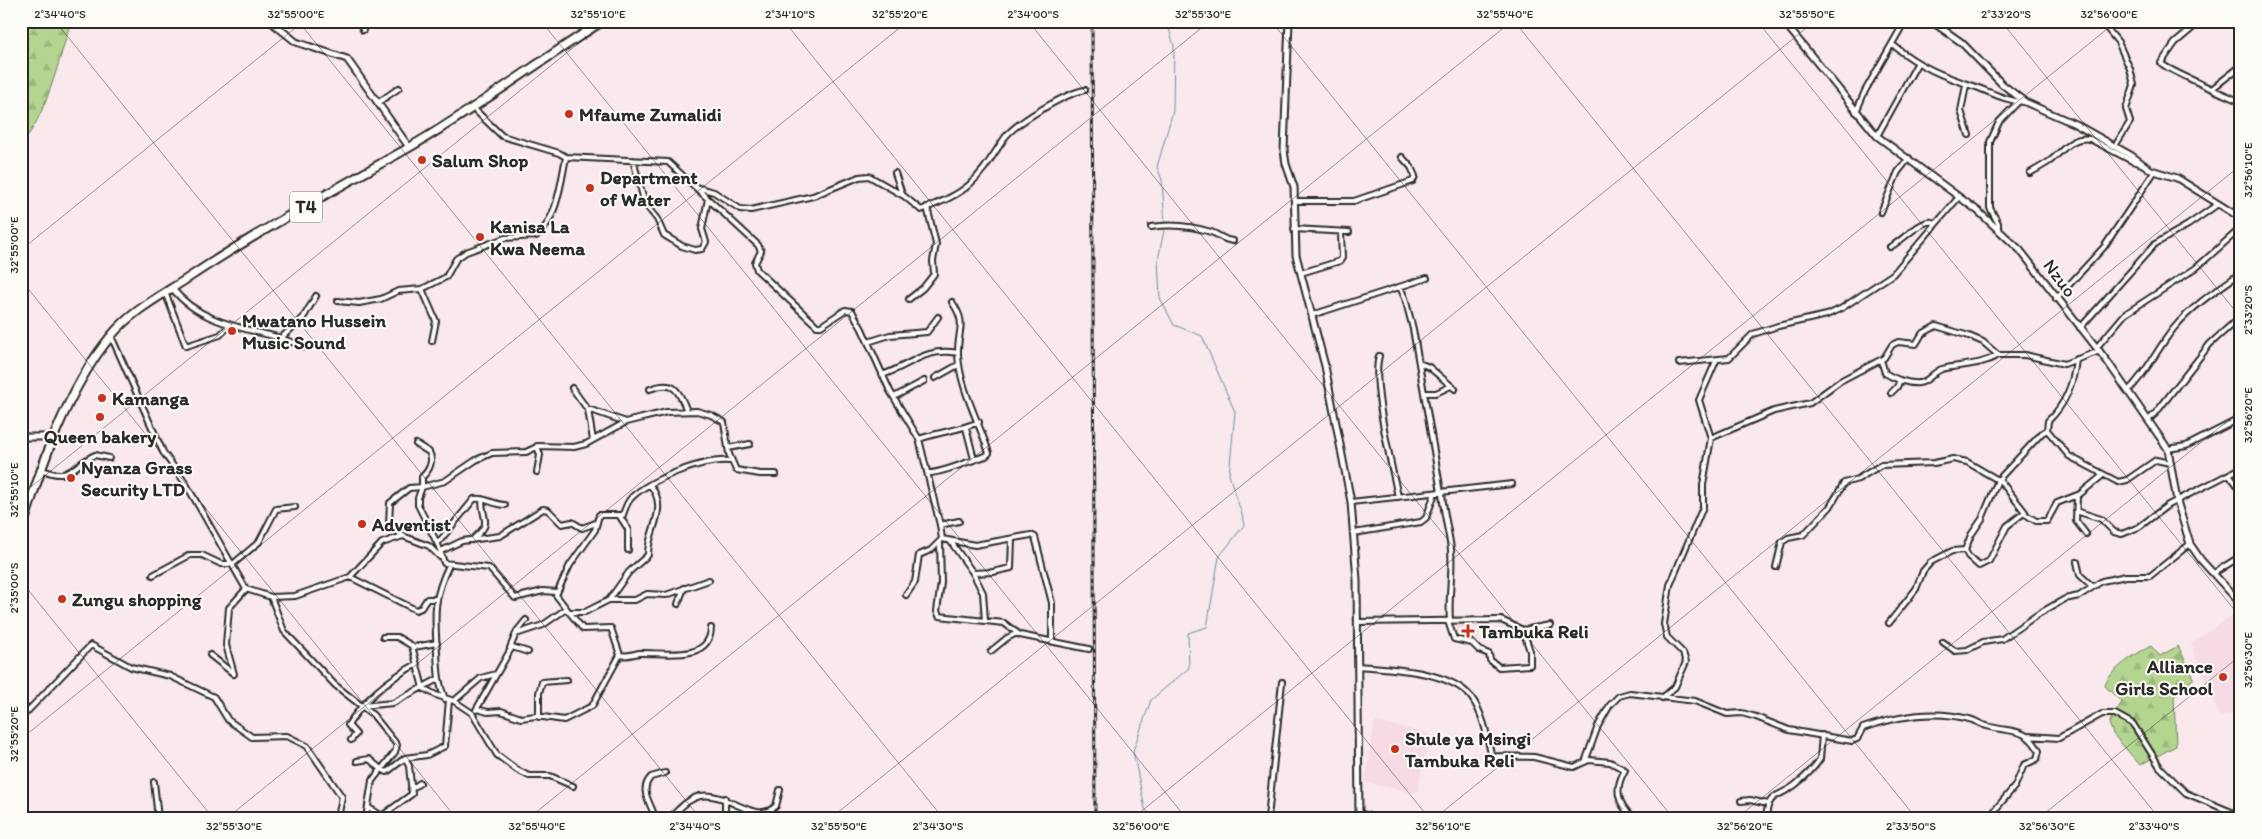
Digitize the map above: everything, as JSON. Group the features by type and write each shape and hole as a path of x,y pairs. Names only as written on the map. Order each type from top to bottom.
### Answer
{"highway":[{"name":"T4","path":"21,533 55,437 74,392 111,336 150,301 209,263 473,108 552,53 603,21"}],"street":[{"path":"270,21 296,42 347,59 409,147"},
{"path":"359,21 363,30"},
{"path":"1289,21 1284,150 1286,164 1294,187 1294,244 1326,366 1351,502 1358,622 1359,816 1377,818"},
{"name":"Nzuo","path":"1783,21 1877,136 1909,158 1998,228 2020,250 2056,299 2098,349 2168,449 2177,501 2190,544 2201,560 2239,596 2241,604"},
{"path":"1856,112 1865,91 1905,21"},
{"path":"1931,21 1961,42 2002,84 2025,102 2075,124 2155,171 2177,178 2241,218"},
{"path":"2101,21 2123,52 2134,86 2126,109 2130,122 2115,146"},
{"path":"2201,21 2174,43 2161,63 2168,69 2241,102"},
{"path":"1892,45 1917,64 1944,78 2018,102 2025,102"},
{"path":"1877,136 1917,64"},
{"path":"2213,88 2241,66"},
{"path":"1966,85 1961,111 1968,135"},
{"path":"379,102 399,88"},
{"path":"696,187 714,192 733,206 746,210 813,196 862,176 871,176 902,194 919,209 953,196 968,186 982,171 1006,137 1022,121 1074,92 1085,90"},
{"path":"1998,228 1998,223 1990,208 1990,142 1999,122 2018,102"},
{"path":"473,108 502,136 559,152 566,157 668,162 760,247 755,263 759,271 817,326 821,326 848,309 858,320 882,375 919,439 929,473 940,525 941,583 938,614 943,618 1004,623 1017,633 1089,649"},
{"path":"2030,173 2050,160 2072,141 2083,138 2090,139 2132,161 2142,164"},
{"path":"338,301 359,303 381,299 398,291 422,289 446,277 456,259 466,252 494,241 531,238 541,233 553,215 566,157"},
{"path":"1294,201 1344,202 1402,186 1413,181 1415,176 1411,167 1402,157"},
{"path":"1881,212 1898,172 1909,158"},
{"path":"633,160 645,204 657,219 664,235 676,244 700,251 704,247 706,242 702,228 708,199"},
{"path":"2056,299 2104,247 2155,171"},
{"path":"895,173 902,194"},
{"path":"1679,363 1716,361 1735,354 1747,340 1760,331 1827,315 1842,308 1892,274 1959,197"},
{"path":"2080,328 2154,244 2188,225 2218,204"},
{"path":"909,299 923,288 934,274 933,262 936,244 927,207"},
{"path":"1890,247 1904,240 1923,222 1931,220 1935,223"},
{"path":"1151,226 1165,225 1196,229 1213,233 1222,240 1233,240"},
{"path":"1881,360 1885,373 1900,380 1922,383 1942,369 1990,360 1998,355 2025,354 2064,364 2098,349 2125,314 2196,268 2241,228"},
{"path":"1294,229 1349,232"},
{"path":"1301,273 1340,261 1342,248 1341,232"},
{"path":"2128,391 2146,371 2175,327 2211,294 2241,273"},
{"path":"1312,315 1427,278"},
{"path":"1400,287 1409,313 1419,363 1451,550 1449,621 1454,639 1472,643 1478,649 1489,654 1490,660 1499,667 1530,665 1530,651 1523,630"},
{"path":"172,288 195,308 229,326 282,338 304,347"},
{"path":"422,289 436,321 432,341"},
{"path":"165,292 186,346 220,335 229,326"},
{"path":"282,338 303,318 316,296"},
{"path":"929,473 943,471 989,453 958,366 958,339 962,327 958,312 952,302"},
{"path":"2147,421 2155,414 2210,344 2241,316"},
{"path":"868,342 890,336 927,332 938,317"},
{"path":"1711,438 1774,411 1810,403 1840,381 1886,357 1890,348 1896,343 1901,341 1916,344 1922,334 1936,326 1983,342 1998,355"},
{"path":"111,336 163,452 186,484 246,589 271,597 289,598 350,577 382,543 403,536"},
{"path":"882,375 927,353 945,350 958,353"},
{"path":"1379,356 1377,370 1388,448 1398,497"},
{"path":"2076,359 2071,386 2056,412 2048,421 2047,430 2069,456 2118,482 2122,482 2156,460 2170,463"},
{"path":"1662,698 1676,687 1686,662 1683,653 1665,633 1664,616 1670,586 1703,507 1703,484 1711,438 1699,400 1716,361"},
{"path":"1419,363 1429,367 1453,387 1424,393"},
{"path":"935,378 958,366"},
{"path":"1890,393 1897,387 1900,380"},
{"path":"894,397 924,381"},
{"path":"650,389 664,384 672,386 679,394 687,411"},
{"path":"572,388 588,409 593,440"},
{"path":"588,409 626,422"},
{"path":"556,592 543,591 516,598 489,568 444,563 430,546 403,536 389,525 390,503 409,488 445,481 490,453 526,452 538,446 571,448 593,440 626,422 667,412 687,411 706,413 723,421 726,426 730,461 737,471 776,474"},
{"path":"2168,449 2186,446 2241,418"},
{"path":"919,439 966,428 979,422"},
{"path":"966,428 974,459"},
{"path":"2025,514 2004,529 1995,551 1985,564 1977,566 1968,556 1965,550 1971,535 1982,519 1999,479 2042,432 2047,430"},
{"path":"21,437 55,437"},
{"path":"416,444 431,454 429,470 422,477 418,505 438,543 441,551 440,557"},
{"path":"728,448 750,444"},
{"path":"537,472 540,455 538,446"},
{"path":"724,460 729,454"},
{"path":"43,470 52,474 66,474 95,455 110,458"},
{"path":"1776,567 1782,542 1807,531 1830,507 1844,483 1858,479 1881,465 1960,460 1999,479 2024,510 2025,514 2036,521 2048,521 2057,503 2077,496 2103,475"},
{"path":"477,709 488,712 499,710 521,718 539,717 546,720 564,720 592,706 620,655 611,628 583,629 557,599 556,592 570,566 592,534 599,515 623,515 630,499 650,485 672,474 687,470 703,462 730,461"},
{"path":"2076,511 2101,519 2114,532 2122,534 2139,527 2159,510 2241,468"},
{"path":"2229,474 2241,490"},
{"path":"1351,502 1512,484"},
{"path":"516,634 543,625 567,610 585,612 608,600 629,572 648,555 649,542 658,516 656,496 650,485"},
{"path":"1354,533 1421,522 1426,518 1435,493"},
{"path":"2077,496 2076,521 2086,534"},
{"path":"438,543 475,498 495,504 505,504"},
{"path":"472,540 483,532 486,525 482,499"},
{"path":"153,575 190,555 202,555 220,564 233,564 259,542 276,509 295,507"},
{"path":"441,551 462,541 500,536 543,509 548,510 562,524 573,522 582,528 596,523"},
{"path":"618,514 628,529 628,550"},
{"path":"940,525 959,521"},
{"path":"906,595 915,582 918,557 941,540 975,545 1031,535 1036,539 1052,603 1052,640"},
{"path":"973,573 993,572 1012,568 1012,539"},
{"path":"951,542 973,573 984,593 986,621"},
{"path":"1943,642 1955,651 1967,650 1983,642 2002,639 2040,613 2065,599 2079,596 2092,586 2110,579 2150,576 2190,544"},
{"path":"1888,623 1916,590 1924,571 1931,562 1952,551 1965,550"},
{"path":"2214,573 2241,556"},
{"path":"2077,562 2080,575 2092,586"},
{"path":"357,761 369,759 388,772 405,758 427,755 444,746 447,700 438,679 437,643 434,622 436,600 449,565"},
{"path":"350,577 416,610 421,608 427,599 436,600"},
{"path":"608,600 635,600 647,594 665,595 709,580"},
{"path":"678,604 684,588"},
{"path":"210,655 234,674 226,645 229,608 246,589"},
{"path":"271,597 284,631 335,685 375,717 398,746 369,788 369,808 366,818"},
{"path":"472,713 477,709 516,634 526,620"},
{"path":"1358,622 1501,620 1523,630 1550,625"},
{"path":"620,655 667,654 699,650 710,640 711,628"},
{"path":"991,651 1007,638 1017,633"},
{"path":"383,637 397,637 412,646 437,643"},
{"path":"21,718 91,645 131,667 170,676 214,697 228,720 252,737 287,736 307,746 342,797 338,818"},
{"path":"412,646 415,665 423,688 447,700 454,701 472,713 504,761 528,776 550,776 573,786"},
{"path":"509,649 514,646 528,652"},
{"path":"351,740 356,734 348,724 362,706 415,665"},
{"path":"1358,666 1414,672 1438,678 1464,691 1471,697 1484,725 1491,754 1494,756 1534,757 1574,767 1588,760 1610,762 1625,770 1618,782 1617,795 1626,811 1633,818"},
{"path":"454,701 481,678 496,674"},
{"path":"362,706 390,704 438,679"},
{"path":"539,717 539,693 542,682 567,680"},
{"path":"1268,818 1282,682"},
{"path":"1585,762 1601,720 1615,698 1630,693 1704,704 1727,714 1742,713 1789,730 1852,741 1857,738 1863,728 1901,717 1947,714 1971,719 1986,726 2020,732 2028,736 2035,744 2039,756 2024,765 2015,786 1995,810 1992,818"},
{"path":"2028,736 2059,738 2102,714 2115,714 2133,724 2160,767 2186,793 2241,816"},
{"path":"1766,818 1768,804 1779,792 1797,783 1818,762 1822,754 1822,735"},
{"path":"369,808 384,817 390,808 409,798 411,789 405,758"},
{"path":"655,818 646,796 647,783 652,776 665,773"},
{"path":"154,782 158,818"},
{"path":"411,789 420,783"},
{"path":"669,818 694,798 708,796 725,798 748,810 766,812 776,806 780,790"},
{"path":"725,798 725,818"},
{"path":"1741,801 1750,800 1768,804"}],"shaded area":[{"name":"Alliance Girls School","path":"2240,610 2241,710 2220,717 2191,644"},
{"name":"Tambuka Reli","path":"1457,622 1480,624 1478,641 1456,639"},
{"path":"1375,721 1429,734 1417,793 1365,782"}],"green space":[{"path":"21,21 71,21 45,103 30,133 21,144"},
{"path":"2151,646 2160,656 2178,646 2194,678 2174,697 2176,746 2140,765 2113,734 2109,723 2122,702 2105,686 2107,680 2117,668"}],"waterway":[{"path":"1154,818 1145,809 1133,751 1151,700 1189,668 1188,633 1207,627 1219,557 1245,524 1229,475 1235,412 1202,336 1174,325 1160,298 1158,260 1165,225 1162,180 1157,167 1173,111 1174,46 1167,21"}],"railway":[{"path":"1092,21 1095,818"}],"place":[{"name":"Mfaume Zumalidi","path":"569,114"},
{"name":"Salum Shop","path":"422,160"},
{"name":"Department of Water","path":"590,188"},
{"name":"Kanisa La Kwa Neema","path":"480,237"},
{"name":"Mwatano Hussein Music Sound","path":"232,331"},
{"name":"Kamanga","path":"102,398"},
{"name":"Queen bakery","path":"100,417"},
{"name":"Nyanza Grass Security LTD","path":"71,478"},
{"name":"Adventist","path":"362,524"},
{"name":"Zungu shopping","path":"62,599"},
{"name":"Tambuka Reli","path":"1468,631"},
{"name":"Alliance Girls School","path":"2223,677"},
{"name":"Shule ya Msingi Tambuka Reli","path":"1395,749"}]}
